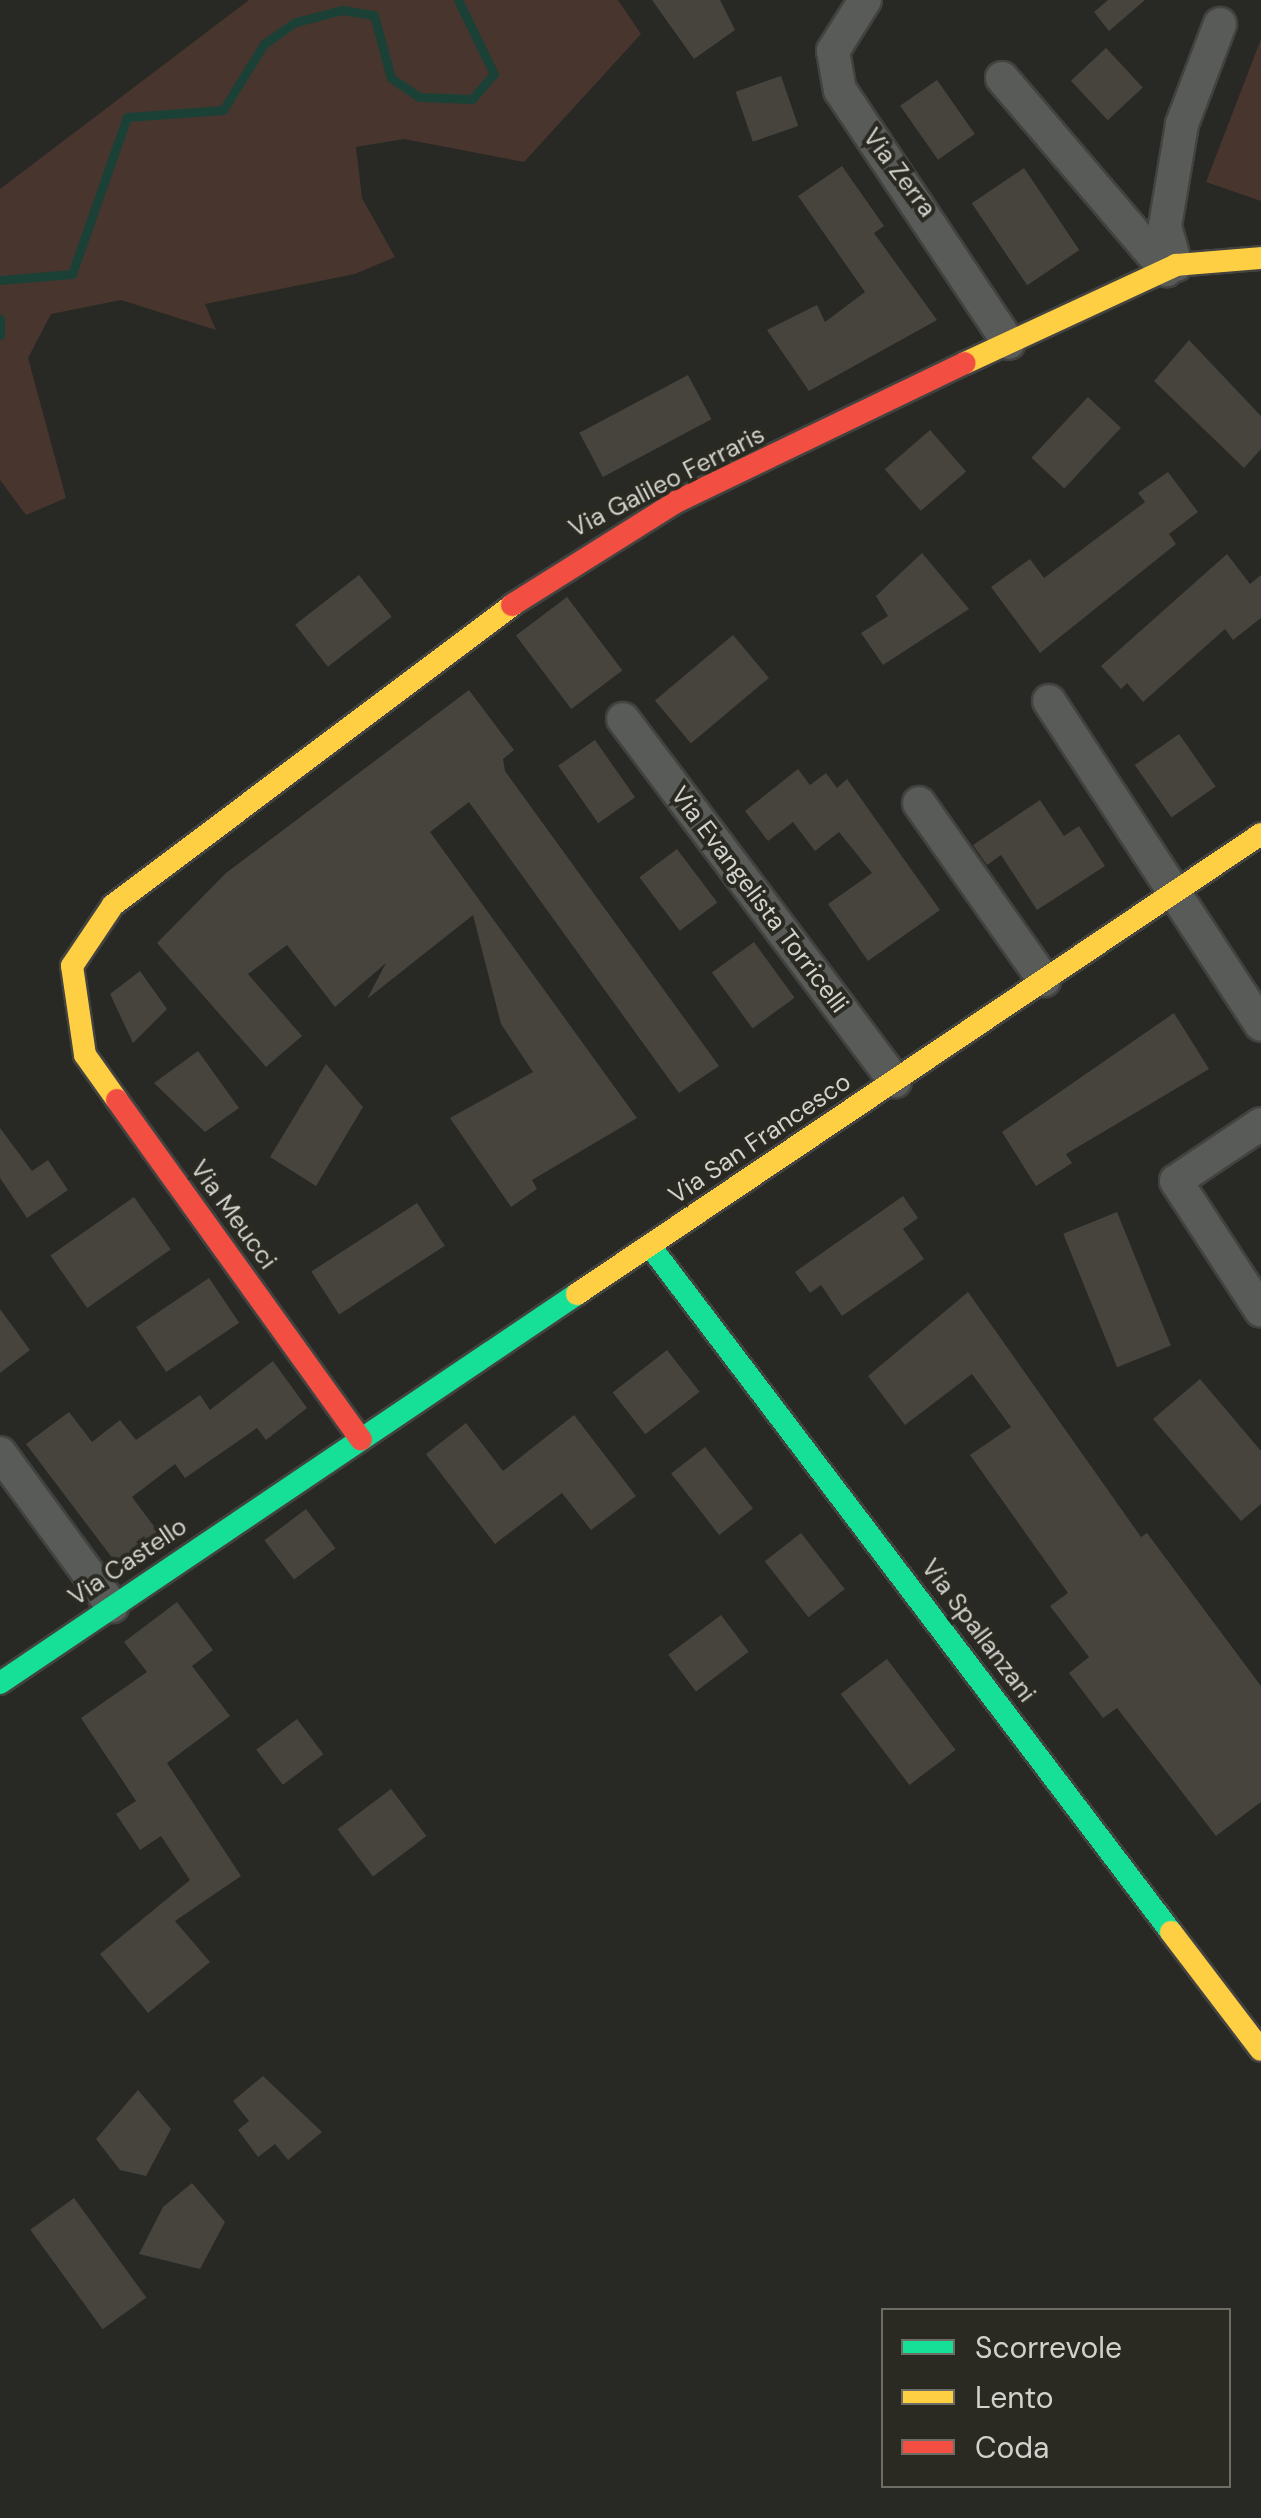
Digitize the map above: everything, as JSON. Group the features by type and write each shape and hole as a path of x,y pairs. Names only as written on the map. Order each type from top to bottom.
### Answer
{"street":[{"name":"Via Zerra","path":"865,0 834,51 840,90 1010,343"},
{"path":"1171,268 1164,226 1182,124 1220,24"},
{"path":"1002,78 1171,268"},
{"name":"Via Galileo Ferraris","path":"76,1016 72,966 113,905 566,566 1010,343 1171,268 1261,258"},
{"path":"1049,701 1261,1025"},
{"name":"Via Evangelista Torricelli","path":"623,719 895,1081"},
{"path":"918,803 1044,980"},
{"name":"Via San Francesco","path":"288,1486 1261,834"},
{"name":"Via Meucci","path":"76,1016 85,1056 360,1439"},
{"path":"1261,1124 1176,1181 1261,1311"},
{"name":"Via Spallanzani","path":"650,1246 1261,2050"},
{"path":"0,1454 112,1606"},
{"name":"Via Castello","path":"0,1683 288,1486"}],"shaded area":[{"path":"249,0 618,0 641,34 524,162 404,139 356,147 362,198 395,257 355,274 205,304 216,330 121,300 51,314 28,358 66,498 26,515 0,480 0,189"},
{"path":"1261,39 1261,201 1206,182"}],"building":[{"path":"652,0 720,0 735,30 694,59"},
{"path":"1108,0 1145,0 1109,31 1094,12"},
{"path":"1106,48 1143,87 1108,120 1071,81"},
{"path":"781,76 798,126 753,142 736,92"},
{"path":"937,80 975,134 938,160 900,106"},
{"path":"842,166 884,226 874,233 937,320 809,391 767,330 817,305 825,322 865,292 798,196"},
{"path":"1024,168 1079,250 1027,285 972,203"},
{"path":"1189,340 1261,416 1261,449 1244,468 1154,381"},
{"path":"688,375 711,419 603,477 579,433"},
{"path":"1088,397 1121,428 1064,488 1031,458"},
{"path":"930,430 966,472 921,511 885,469"},
{"path":"1168,472 1198,512 1169,534 1176,544 1040,653 991,587 1030,559 1044,578 1145,502 1138,493"},
{"path":"922,553 969,609 883,665 861,633 888,616 876,596"},
{"path":"1227,554 1250,584 1261,575 1261,618 1233,640 1225,629 1143,702 1127,683 1121,689 1101,666"},
{"path":"359,575 392,617 328,667 295,625"},
{"path":"567,597 622,670 571,709 516,636"},
{"path":"733,635 769,678 691,743 655,701"},
{"path":"469,690 514,750 503,759 505,771 719,1066 679,1093 469,802 430,832 637,1118 532,1180 537,1189 511,1207 450,1118 533,1072 501,1024 473,915 367,999 386,963 335,1007 287,945 248,974 302,1036 266,1067 157,943 226,873"},
{"path":"1179,734 1216,786 1171,817 1135,765"},
{"path":"595,740 635,797 598,823 558,766"},
{"path":"798,769 810,785 826,773 837,788 847,779 940,910 868,961 828,904 872,873 839,832 815,851 793,822 768,841 745,811"},
{"path":"1040,800 1064,836 1079,826 1105,866 1037,910 1001,855 987,865 973,845"},
{"path":"677,849 717,903 680,931 639,877"},
{"path":"754,942 795,998 752,1028 712,973"},
{"path":"140,971 167,1009 133,1043 110,994"},
{"path":"1174,1013 1209,1069 1066,1154 1072,1163 1036,1186 1002,1132"},
{"path":"198,1051 239,1108 205,1132 154,1083"},
{"path":"326,1064 363,1107 316,1186 270,1157"},
{"path":"0,1128 32,1171 48,1160 68,1190 27,1218 0,1178"},
{"path":"903,1196 918,1218 903,1229 924,1259 842,1316 821,1285 810,1293 795,1272"},
{"path":"134,1197 171,1249 87,1308 50,1256"},
{"path":"417,1203 445,1246 339,1314 311,1272"},
{"path":"1117,1212 1171,1346 1117,1367 1063,1234"},
{"path":"209,1278 239,1323 166,1372 136,1327"},
{"path":"968,1292 1141,1537 1147,1533 1261,1686 1261,1802 1216,1836 1117,1708 1103,1718 1069,1673 1089,1657 1050,1606 1068,1593 970,1455 1011,1427 972,1374 905,1425 868,1376"},
{"path":"0,1309 30,1350 0,1373"},
{"path":"667,1350 700,1392 645,1434 613,1392"},
{"path":"273,1361 307,1408 266,1440 257,1428 185,1478 175,1464 132,1497 159,1533 116,1563 26,1444 69,1412 92,1442 120,1420 136,1440 200,1395 210,1410"},
{"path":"1200,1379 1261,1451 1261,1504 1241,1521 1153,1419"},
{"path":"574,1415 636,1496 591,1530 562,1493 495,1544 426,1454 466,1423 503,1471"},
{"path":"705,1447 753,1508 719,1535 671,1473"},
{"path":"306,1509 335,1548 294,1579 264,1540"},
{"path":"801,1533 845,1589 808,1617 765,1561"},
{"path":"177,1602 213,1650 192,1666 230,1716 167,1763 241,1876 175,1921 210,1962 148,2013 100,1954 190,1880 161,1836 140,1850 116,1814 136,1801 81,1718 147,1672 124,1642"},
{"path":"721,1615 749,1652 696,1691 668,1655"},
{"path":"887,1659 956,1750 909,1785 841,1694"},
{"path":"297,1719 323,1754 283,1785 256,1750"},
{"path":"391,1789 427,1836 373,1876 337,1829"},
{"path":"263,2076 322,2132 288,2160 275,2144 258,2157 238,2130 249,2121 233,2101"},
{"path":"138,2090 171,2129 146,2176 120,2170 96,2139"},
{"path":"192,2183 225,2222 200,2269 139,2254 163,2207"},
{"path":"74,2198 146,2298 103,2329 30,2230"}],"waterway":[{"path":"0,280 72,274 127,117 223,110 264,44 296,22 342,10 374,15 391,78 419,97 472,99 494,74 458,0"},
{"path":"0,319 0,335"}],"traffic: fast":[{"path":"650,1246 1171,1932"},
{"path":"0,1683 577,1294"}],"traffic: slow":[{"path":"965,363 1176,265 1261,258"},
{"path":"117,1100 85,1055 72,966 113,905 512,605"},
{"path":"577,1294 1261,834"},
{"path":"1171,1932 1261,2050"}],"traffic: jam":[{"path":"512,605 678,501 965,363"},
{"path":"117,1100 361,1439"}]}
